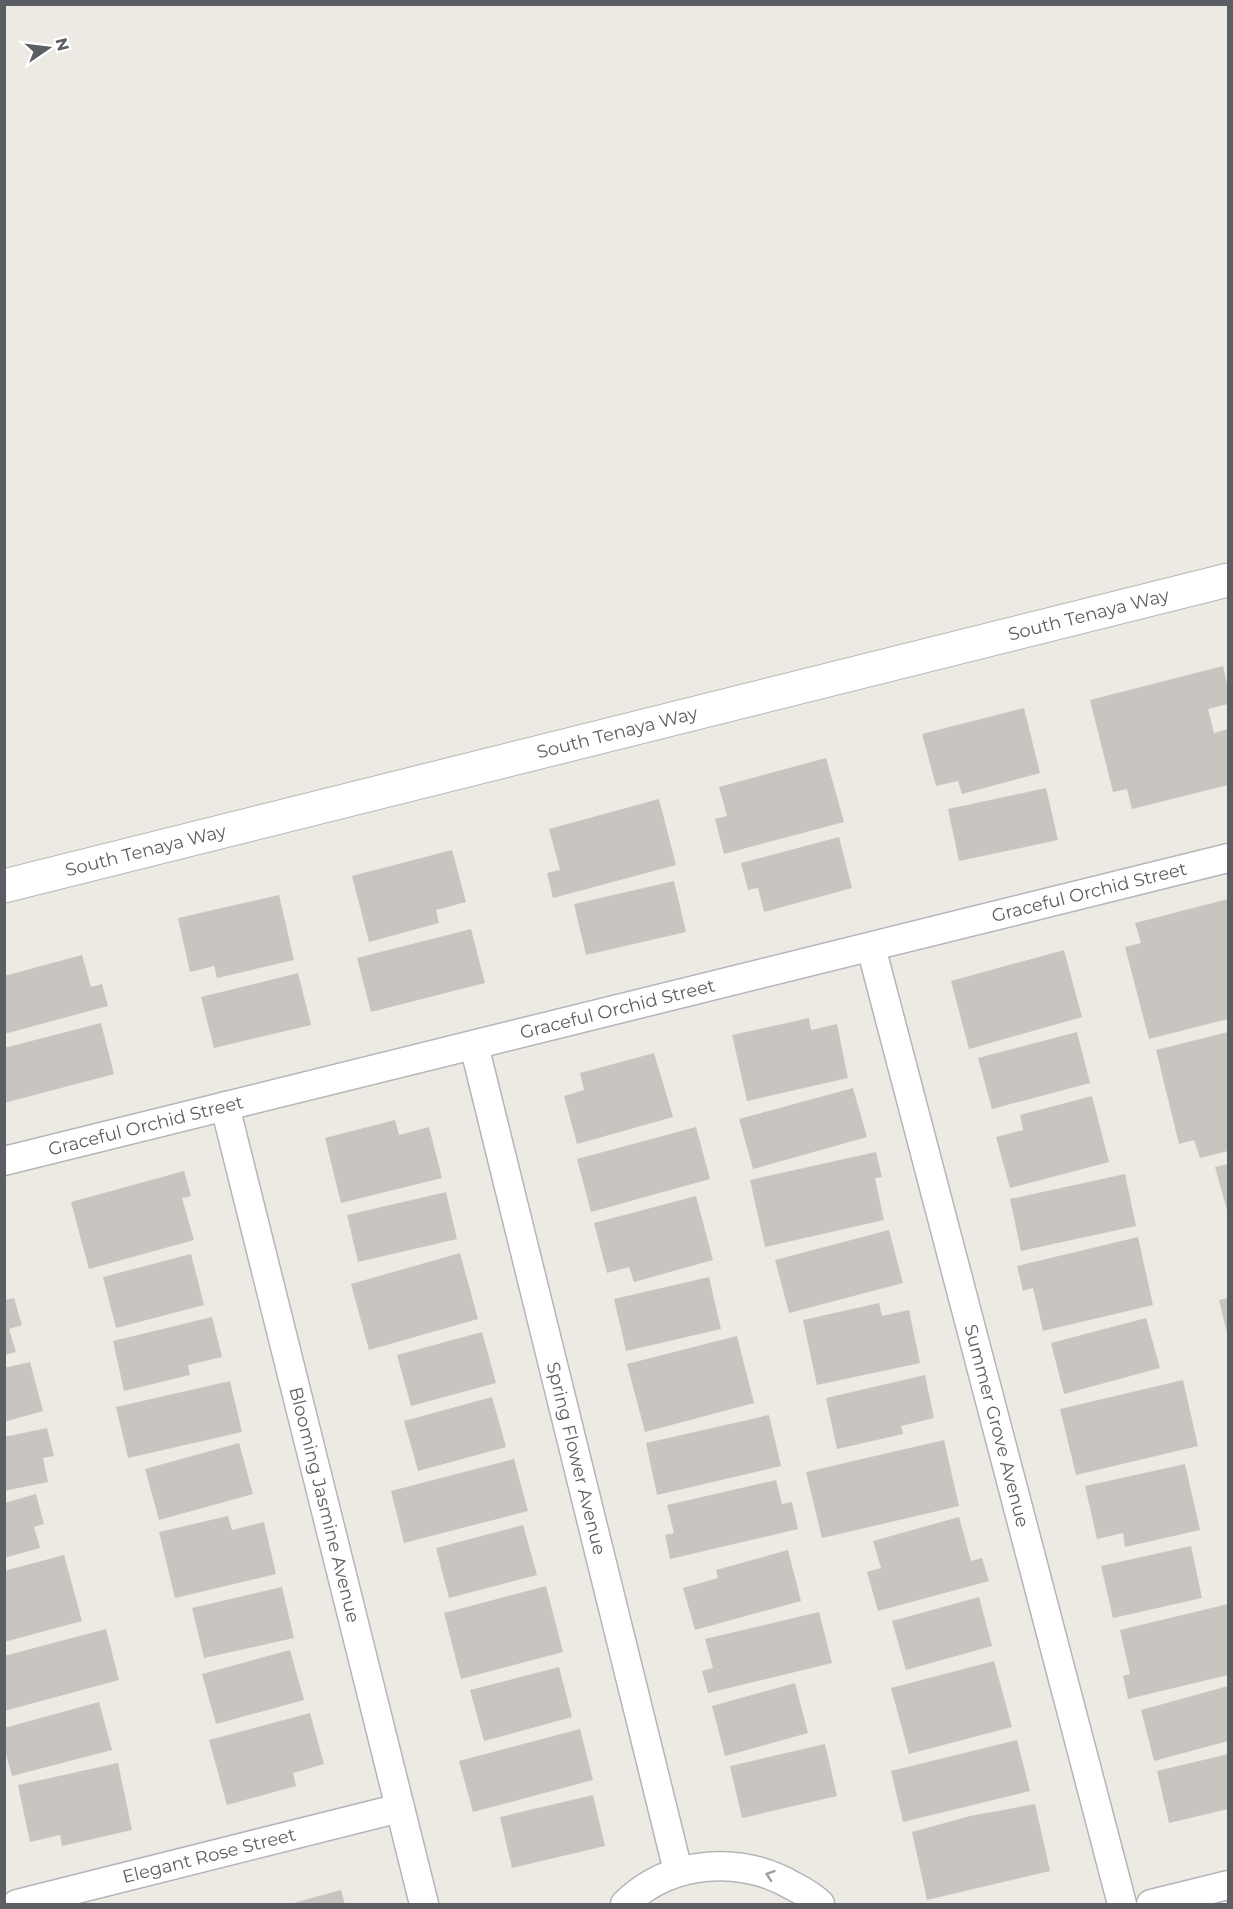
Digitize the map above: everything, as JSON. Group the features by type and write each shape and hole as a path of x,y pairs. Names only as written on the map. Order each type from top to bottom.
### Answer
{"street":[{"name":"South Tenaya Way","path":"4,886 1228,580"},
{"name":"Graceful Orchid Street","path":"4,1161 1228,858"},
{"name":"Summer Grove Avenue","path":"872,947 1122,1905"},
{"name":"Spring Flower Avenue","path":"474,1045 678,1871"},
{"name":"Blooming Jasmine Avenue","path":"225,1106 424,1905"},
{"name":"Elegant Rose Street","path":"17,1905 400,1808"},
{"path":"625,1905 638,1892 678,1871 725,1864 772,1874 813,1898 820,1905"},
{"path":"1151,1905 1228,1885"}],"building":[{"path":"1223,666 1228,688 1228,704 1208,709 1214,733 1228,729 1228,785 1132,809 1127,789 1113,792 1090,700"},
{"path":"1024,708 1040,773 962,794 958,781 936,786 922,734"},
{"path":"826,758 844,822 724,854 715,819 727,816 719,787"},
{"path":"1046,788 1058,840 959,861 948,809"},
{"path":"659,799 676,865 553,898 547,873 560,870 549,829"},
{"path":"839,837 852,888 764,912 758,888 748,890 741,863"},
{"path":"452,850 466,902 436,910 439,923 369,942 352,876"},
{"path":"674,881 686,932 586,955 574,904"},
{"path":"279,895 294,960 217,978 214,966 190,972 178,918"},
{"path":"1228,899 1228,1019 1149,1039 1125,947 1141,943 1135,923"},
{"path":"471,929 485,983 371,1012 357,958"},
{"path":"1064,950 1082,1017 969,1049 951,981"},
{"path":"82,955 91,987 102,984 108,1006 4,1034 4,976"},
{"path":"298,973 311,1025 214,1048 201,997"},
{"path":"809,1018 811,1030 837,1024 848,1078 747,1101 732,1035"},
{"path":"101,1023 114,1074 4,1103 4,1048"},
{"path":"1077,1032 1090,1083 992,1109 978,1058"},
{"path":"1228,1032 1228,1151 1200,1158 1194,1140 1179,1144 1156,1050"},
{"path":"654,1053 673,1117 577,1144 564,1096 584,1090 580,1073"},
{"path":"853,1088 867,1137 753,1169 739,1119"},
{"path":"1092,1096 1109,1162 1010,1188 996,1137 1023,1130 1020,1115"},
{"path":"395,1120 399,1135 429,1127 442,1178 341,1203 325,1138"},
{"path":"696,1127 710,1179 591,1212 577,1159"},
{"path":"876,1152 882,1177 875,1178 884,1220 765,1247 750,1180"},
{"path":"1228,1164 1228,1214 1215,1167"},
{"path":"184,1171 191,1196 182,1198 194,1240 89,1269 71,1202"},
{"path":"1125,1174 1136,1226 1021,1251 1010,1199"},
{"path":"446,1192 457,1239 358,1262 347,1215"},
{"path":"696,1196 713,1260 634,1282 629,1267 607,1273 594,1223"},
{"path":"889,1230 903,1283 789,1313 775,1260"},
{"path":"1138,1237 1153,1305 1043,1331 1033,1288 1023,1291 1017,1266"},
{"path":"460,1253 478,1319 369,1350 351,1284"},
{"path":"191,1254 204,1305 116,1328 103,1277"},
{"path":"709,1277 721,1329 626,1351 614,1299"},
{"path":"14,1298 22,1325 9,1329 16,1352 4,1355 4,1300"},
{"path":"1228,1298 1228,1337 1219,1300"},
{"path":"879,1303 882,1316 909,1310 920,1363 817,1385 803,1320"},
{"path":"212,1317 222,1357 188,1365 190,1375 124,1391 113,1341"},
{"path":"1146,1318 1160,1368 1064,1394 1051,1343"},
{"path":"482,1332 496,1383 411,1406 397,1355"},
{"path":"737,1336 754,1403 645,1432 627,1364"},
{"path":"30,1362 43,1411 4,1422 4,1368"},
{"path":"925,1375 934,1418 901,1426 903,1434 837,1449 826,1398"},
{"path":"1183,1380 1198,1446 1076,1475 1060,1409"},
{"path":"230,1381 242,1432 128,1458 116,1407"},
{"path":"492,1397 506,1447 418,1471 404,1421"},
{"path":"769,1415 781,1466 657,1495 646,1443"},
{"path":"47,1428 54,1456 43,1458 48,1482 4,1491 4,1437"},
{"path":"944,1440 959,1506 822,1538 806,1472"},
{"path":"239,1443 253,1494 159,1520 145,1469"},
{"path":"514,1459 528,1511 404,1543 391,1491"},
{"path":"1185,1464 1200,1530 1125,1547 1123,1533 1097,1539 1085,1486"},
{"path":"776,1480 782,1504 792,1502 798,1529 670,1559 665,1535 674,1533 667,1505"},
{"path":"36,1494 44,1524 34,1527 40,1548 4,1558 4,1503"},
{"path":"228,1516 232,1530 264,1522 276,1574 175,1598 159,1532"},
{"path":"959,1517 971,1561 982,1558 989,1581 878,1611 867,1572 881,1568 873,1541"},
{"path":"523,1525 537,1575 449,1598 436,1548"},
{"path":"1191,1546 1202,1598 1113,1618 1101,1566"},
{"path":"788,1550 801,1601 695,1630 683,1588 718,1578 716,1570"},
{"path":"64,1555 82,1621 4,1642 4,1571"},
{"path":"546,1586 563,1652 461,1679 444,1613"},
{"path":"282,1587 294,1638 204,1658 192,1608"},
{"path":"979,1597 992,1646 906,1670 892,1621"},
{"path":"1228,1604 1228,1675 1128,1699 1123,1676 1130,1674 1120,1630"},
{"path":"819,1612 832,1663 708,1693 702,1671 713,1668 705,1639"},
{"path":"106,1629 119,1680 4,1711 4,1656"},
{"path":"290,1650 304,1700 216,1724 202,1674"},
{"path":"994,1661 1012,1727 909,1754 891,1688"},
{"path":"559,1667 572,1717 484,1741 470,1690"},
{"path":"795,1683 808,1733 725,1756 712,1706"},
{"path":"1228,1686 1228,1741 1154,1761 1141,1710"},
{"path":"99,1702 112,1750 12,1776 4,1747 4,1728"},
{"path":"310,1713 324,1764 293,1773 296,1786 227,1805 209,1740"},
{"path":"580,1729 593,1780 473,1812 459,1761"},
{"path":"1017,1740 1030,1791 903,1822 891,1771"},
{"path":"825,1744 837,1796 742,1818 730,1766"},
{"path":"1228,1754 1228,1809 1169,1823 1157,1771"},
{"path":"118,1763 132,1830 62,1846 60,1835 30,1842 18,1785"},
{"path":"593,1795 605,1846 512,1868 500,1817"},
{"path":"1035,1804 1050,1871 927,1900 912,1832 970,1816"},
{"path":"341,1890 345,1904 290,1904"}]}
